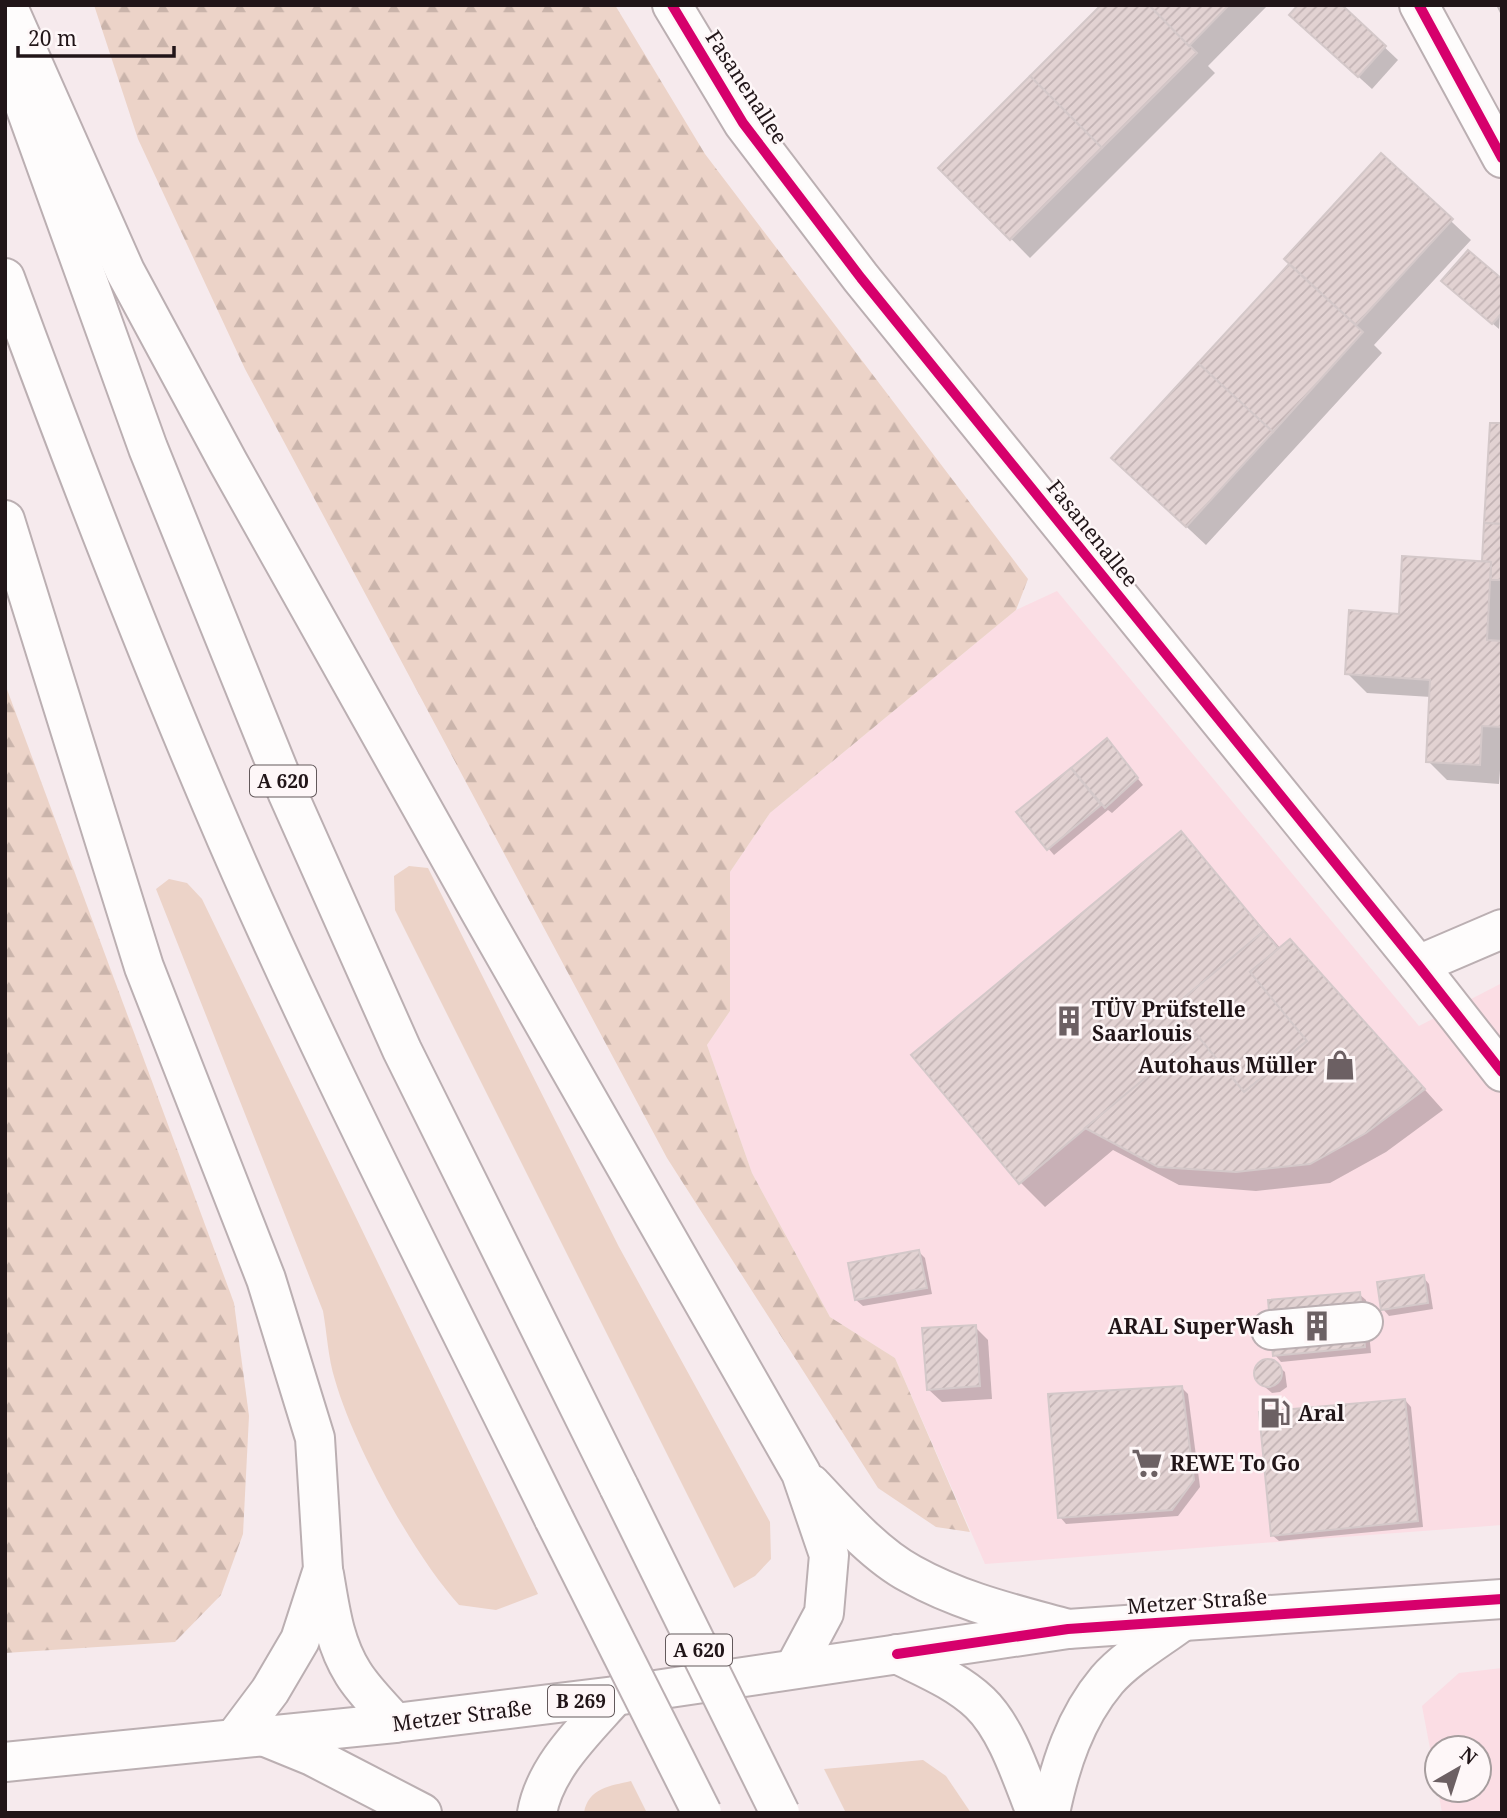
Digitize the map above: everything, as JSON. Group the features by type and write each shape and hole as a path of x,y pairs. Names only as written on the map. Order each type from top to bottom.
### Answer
{"main road":[{"path":"8,5 125,271 228,462 481,913 802,1473 829,1555 824,1613 794,1669"},
{"name":"Fasanenallee","path":"672,5 743,123 861,278 1502,1072"},
{"path":"1419,5 1502,158"},
{"name":"A 620","path":"5,50 35,141 148,448 288,794 402,1050 780,1813"},
{"path":"5,278 78,477 213,807 335,1072 554,1519 702,1813"},
{"path":"5,520 144,967 266,1279 315,1438 323,1569 335,1635 349,1666 395,1723"},
{"path":"1418,965 1502,929"},
{"path":"1271,1330 1363,1322"},
{"path":"802,1473 850,1525 908,1573 968,1602 1068,1629"},
{"path":"323,1569 300,1640 270,1691 249,1737 312,1756 422,1813"},
{"name":"Metzer Straße","path":"5,1762 395,1723 615,1696 1068,1629 1502,1599"},
{"path":"1050,1813 1058,1774 1080,1717 1109,1679 1184,1620"},
{"path":"897,1654 957,1685 982,1704 1012,1752 1036,1813"},
{"path":"537,1813 540,1794 570,1748 615,1696"}],"shaded area":[{"path":"1057,591 1419,1026 1502,983 1502,1525 985,1564 895,1358 830,1317 752,1173 707,1045 730,1011 730,872 770,813 1016,610"},
{"path":"1502,1668 1502,1813 1442,1813 1440,1804 1493,1804 1493,1734 1427,1734 1422,1706 1459,1673"}],"green space":[{"path":"94,5 615,5 705,154 1028,579 1016,610 770,813 730,872 730,1011 707,1045 752,1173 830,1317 895,1358 970,1532 936,1527 878,1488 667,1158 245,369 138,139"},
{"path":"5,684 234,1303 249,1416 243,1534 221,1595 175,1642 5,1653"},
{"path":"409,866 428,868 619,1247 770,1522 771,1559 755,1576 734,1588 395,910 394,876"},
{"path":"169,879 187,883 202,899 538,1594 496,1610 459,1605 423,1558 370,1467 335,1380 323,1311 156,889"},
{"path":"923,1760 946,1776 971,1813 846,1813 824,1769"},
{"path":"631,1781 647,1813 584,1813 586,1805 595,1793"}],"building":[{"path":"1101,5 1149,5 1197,53 1102,148 1030,76"},
{"path":"1149,5 1229,5 1189,46"},
{"path":"1298,5 1342,5 1386,46 1358,77 1289,15"},
{"path":"1030,76 1102,148 1010,240 938,168"},
{"path":"1381,153 1453,219 1356,325 1284,259"},
{"path":"1468,250 1502,279 1502,313 1492,324 1441,281"},
{"path":"1289,264 1363,332 1273,432 1198,363"},
{"path":"1198,363 1273,432 1186,527 1111,458"},
{"path":"1490,423 1502,423 1502,524 1484,523"},
{"path":"1484,523 1502,524 1501,580 1491,580 1491,562 1482,561"},
{"path":"1402,556 1491,562 1487,640 1502,641 1502,727 1482,726 1480,765 1426,762 1430,680 1345,674 1349,610 1399,614"},
{"path":"1107,738 1138,778 1105,808 1071,768"},
{"path":"1071,768 1101,805 1047,850 1016,812"},
{"name":"TÜV Prüfstelle Saarlouis","path":"1181,831 1264,931 1173,1007 1197,1035 1019,1184 911,1055"},
{"path":"1264,931 1279,949 1250,972 1307,1041 1244,1092 1173,1007"},
{"name":"Autohaus Müller","path":"1290,939 1425,1089 1366,1133 1310,1164 1236,1172 1158,1167 1085,1128 1197,1035 1244,1092 1307,1041 1250,972"},
{"path":"919,1250 927,1288 855,1300 848,1263"},
{"path":"1424,1275 1428,1303 1381,1310 1377,1282"},
{"name":"ARAL SuperWash","path":"1360,1292 1365,1347 1273,1356 1268,1300"},
{"path":"976,1325 980,1386 927,1390 922,1328"},
{"path":"1268,1359 1278,1363 1282,1373 1278,1383 1268,1387 1258,1383 1254,1373 1258,1363"},
{"path":"1182,1386 1194,1480 1172,1510 1058,1518 1048,1394"},
{"path":"1405,1399 1418,1521 1271,1536 1259,1412"}],"cycle path":[{"path":"672,5 743,123 861,278 1502,1072"},
{"path":"1419,5 1502,158"},
{"path":"897,1654 1068,1629 1502,1599"}],"place":[{"name":"TÜV Prüfstelle Saarlouis","path":"1069,1021"},
{"name":"Autohaus Müller","path":"1340,1065"},
{"name":"ARAL SuperWash","path":"1317,1326"},
{"name":"Aral","path":"1275,1413"},
{"name":"REWE To Go","path":"1147,1463"}]}
